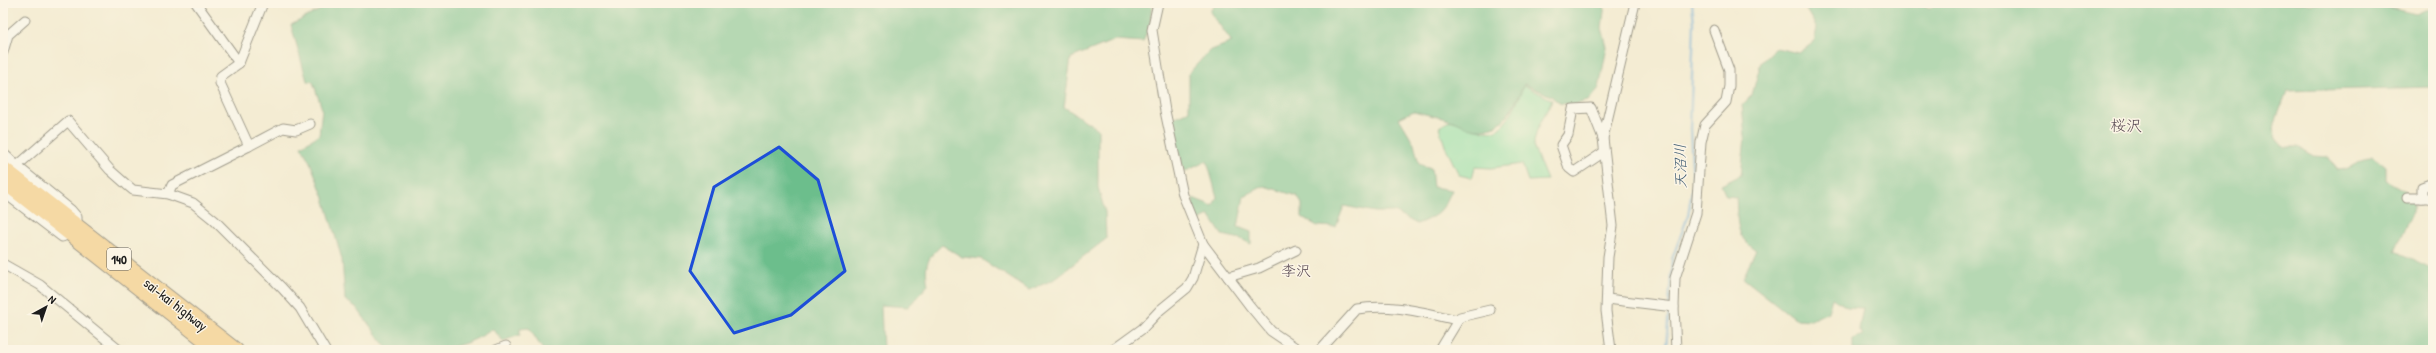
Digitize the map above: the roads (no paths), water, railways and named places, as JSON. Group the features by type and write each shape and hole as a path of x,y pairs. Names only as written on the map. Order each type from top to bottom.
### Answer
{"highway":[{"name":"sai-kai highway","path":"10,167 73,230 217,350"},
{"name":"sai-kai highway","path":"3,181 73,230 236,350"}],"street":[{"path":"196,3 239,63"},
{"path":"249,146 220,83 222,76 239,63 263,3"},
{"path":"1158,3 1152,30 1165,111 1183,196 1203,244 1266,327 1299,350"},
{"path":"1611,350 1607,299 1608,257 1613,226 1603,138 1635,3"},
{"path":"3,52 8,35 25,20"},
{"path":"1676,350 1674,278 1696,213 1701,142 1705,125 1726,102 1728,86 1729,70 1714,30"},
{"path":"1603,138 1591,108 1573,109 1568,135 1561,145 1569,168 1574,172 1604,152"},
{"path":"3,153 10,167 68,121 110,170 133,190 168,194 193,203 214,220 300,308 326,350"},
{"path":"168,194 172,185 283,128 296,130 310,124"},
{"path":"2422,198 2422,187 2433,183"},
{"path":"3,192 62,237 73,230"},
{"path":"2407,198 2433,200"},
{"path":"1113,350 1142,329 1160,310 1187,288 1193,278 1203,244"},
{"path":"1228,277 1259,268 1296,250"},
{"path":"3,264 40,285 119,350"},
{"path":"1607,299 1674,307"},
{"path":"1320,350 1357,309 1385,306 1426,311 1458,320"},
{"path":"1440,350 1460,317 1490,310"},
{"path":"496,350 506,346 506,350"}],"waterway":[{"name":"天沼川","path":"1666,350 1672,259 1688,216 1693,182 1690,129 1694,23 1692,3"}],"district":[{"name":"桜沢","path":"2126,125"},
{"name":"李沢","path":"1296,270"}]}
